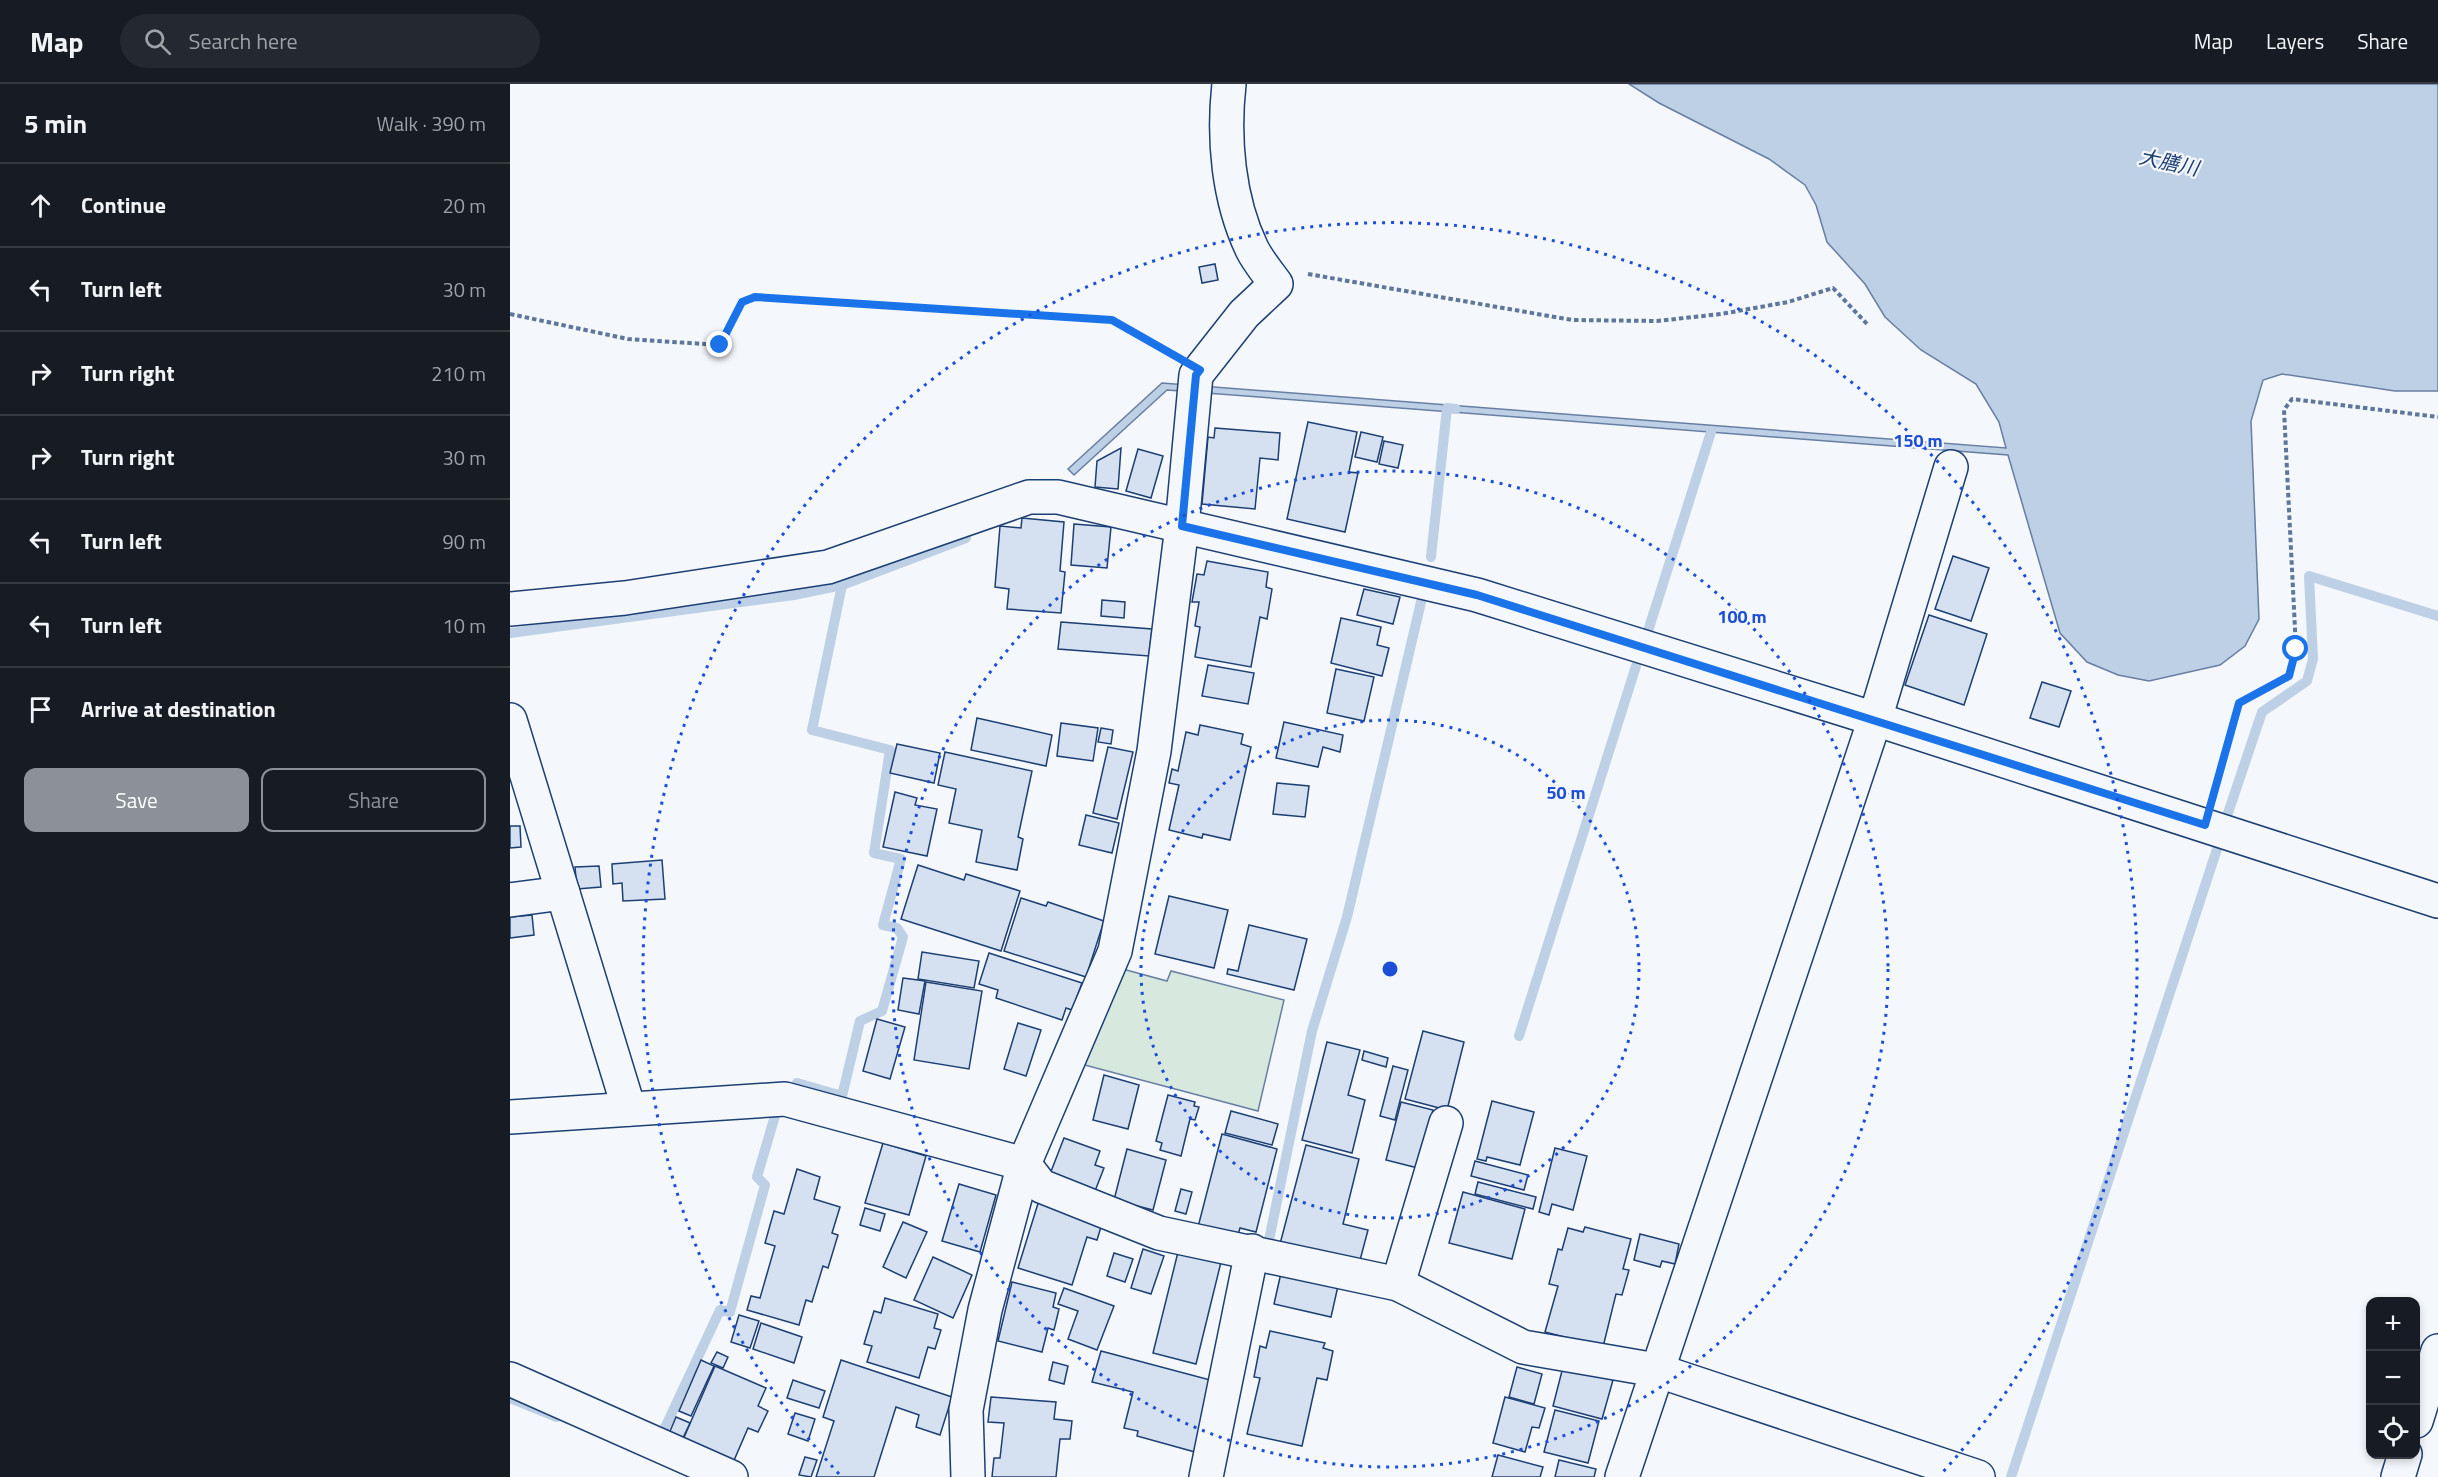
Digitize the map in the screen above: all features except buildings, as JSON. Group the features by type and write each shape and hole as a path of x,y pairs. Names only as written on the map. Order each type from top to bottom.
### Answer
{"street":[{"path":"968,1477 968,1399 985,1311 1024,1164 1114,951 1154,751 1182,526 1196,383 1244,314 1276,284 1252,249 1233,192 1224,122 1229,84"},
{"path":"1622,1477 1875,719 1951,467"},
{"path":"510,609 625,598 828,567 1029,497 1058,497 1477,595 1875,719 2438,901"},
{"path":"510,720 628,1109"},
{"path":"510,900 563,893"},
{"path":"510,1117 785,1099 1024,1164 1041,1186 1159,1233 1252,1251 1398,1284 1523,1347 1656,1370 1978,1477"},
{"path":"1398,1284 1446,1123"},
{"path":"1206,1477 1252,1251"},
{"path":"2420,1406 2438,1351"},
{"path":"510,1379 731,1477"},
{"path":"2398,1477 2404,1459"}],"path":[{"path":"1276,284 1308,274 1572,320 1657,321 1788,302 1833,288 1867,324"},
{"path":"510,314 628,339 720,345 742,302 755,297 1112,320 1196,383"},
{"path":"2205,825 2239,703 2289,676 2296,649 2284,410 2292,399 2438,417"}],"shaded area":[{"path":"1119,968 1167,981 1171,971 1284,1000 1258,1111 1081,1064"}],"water":[{"name":"大膳川","path":"1629,84 2438,84 2438,391 2395,391 2282,374 2263,380 2251,421 2259,619 2245,646 2220,665 2149,681 2118,675 2087,662 2060,633 2008,455 1167,390 1074,475 1068,469 1162,383 2006,448 1999,422 1976,384 1921,350 1885,317 1865,284 1827,242 1816,205 1805,185 1769,159 1659,103"}],"waterway":[{"path":"1431,557 1447,408 1456,409"},
{"path":"1648,631 1711,432"},
{"path":"510,633 794,595 842,585 966,538"},
{"path":"2226,819 2262,712 2307,681 2313,659 2309,576 2438,616"},
{"path":"797,1083 842,1096 860,1021 882,1011 903,937 897,928 883,925 901,859 874,853 890,750 812,730 842,585"},
{"path":"1269,1240 1312,1031 1347,917 1421,602"},
{"path":"1519,1036 1636,666"},
{"path":"2011,1477 2218,846"},
{"path":"655,1431 662,1434 720,1310 730,1312 765,1185 757,1177 777,1109"},
{"path":"510,1398 557,1417"}],"route":[{"path":"720,345 742,302 755,297 1112,320 1200,370 1196,375 1182,526 1477,595 2205,825 2239,703 2289,676 2296,649"}]}
